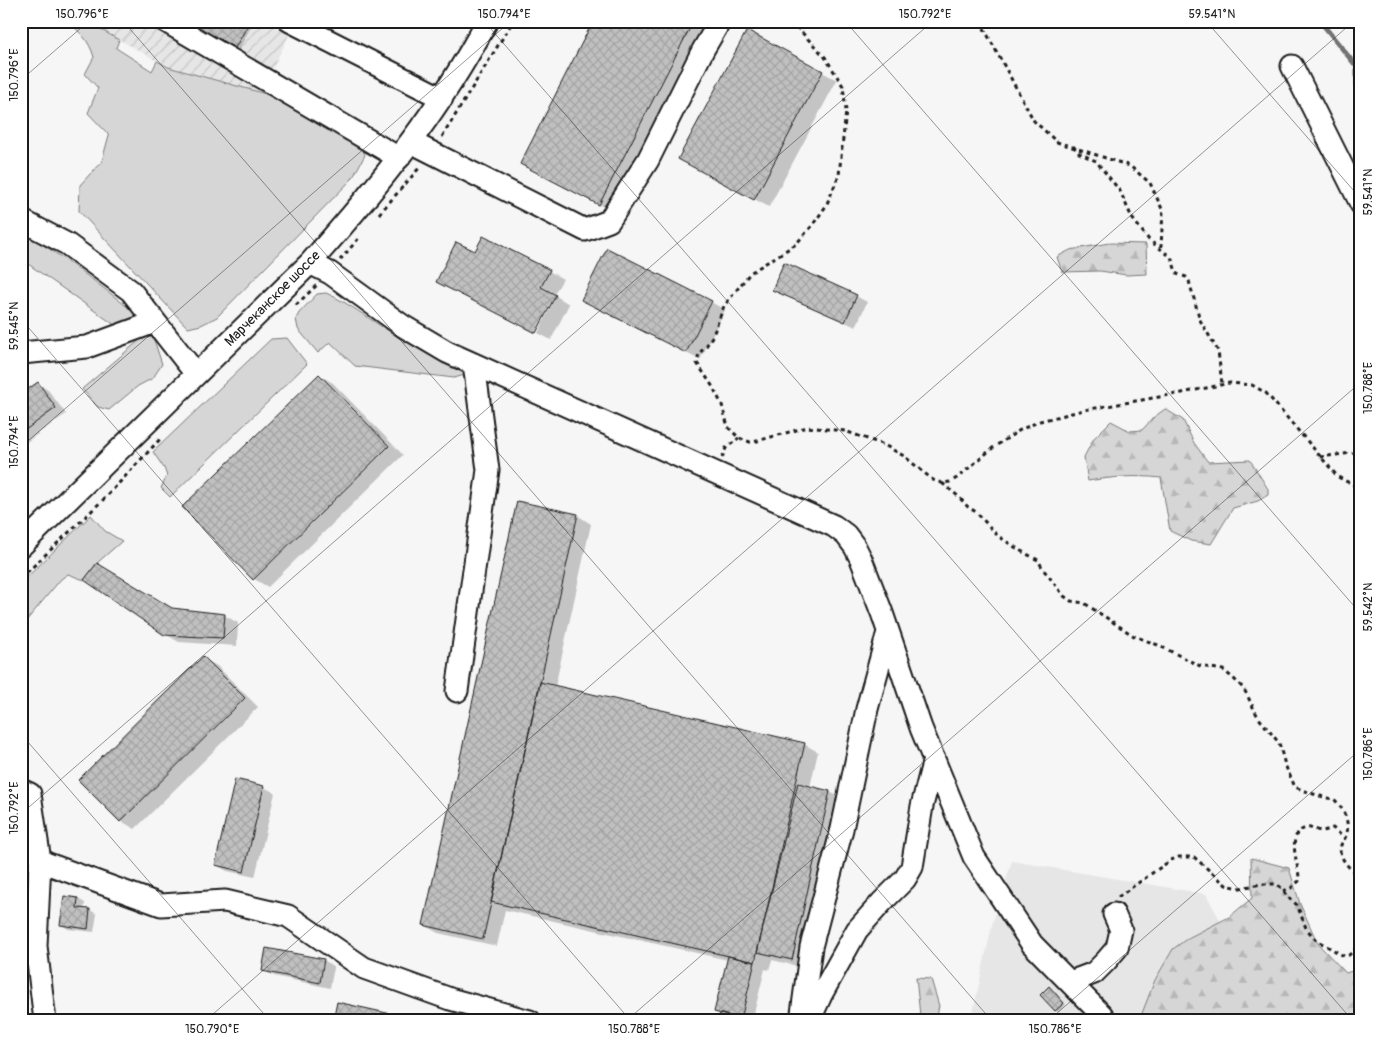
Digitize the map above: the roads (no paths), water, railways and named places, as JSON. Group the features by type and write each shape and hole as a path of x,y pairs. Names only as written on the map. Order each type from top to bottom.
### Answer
{"street":[{"path":"165,21 405,150 585,230 610,221 648,160 703,50 720,21"},
{"path":"290,21 442,98"},
{"name":"Марчеканское шоссе","path":"21,546 310,263 353,215 405,150 442,98 487,21"},
{"path":"1292,66 1361,204"},
{"path":"21,220 67,244 131,291 196,374"},
{"path":"310,263 330,273 403,326 447,352 834,526 846,535 861,559 921,728 974,857 1032,944 1102,1015"},
{"path":"21,353 87,347 155,322"},
{"path":"457,691 488,470 474,364"},
{"path":"801,1021 811,947 842,829 867,709 888,632"},
{"path":"809,1021 821,995 857,930 905,879 912,867 922,806 934,759"},
{"path":"21,790 30,794 40,861 36,946 45,1021"},
{"path":"40,861 161,905 225,901 288,916 364,968 450,999 530,1021"},
{"path":"1070,982 1094,973 1117,948 1120,930 1114,914"}],"waterway":[{"path":"1320,21 1357,67 1357,104 1361,121"}]}
